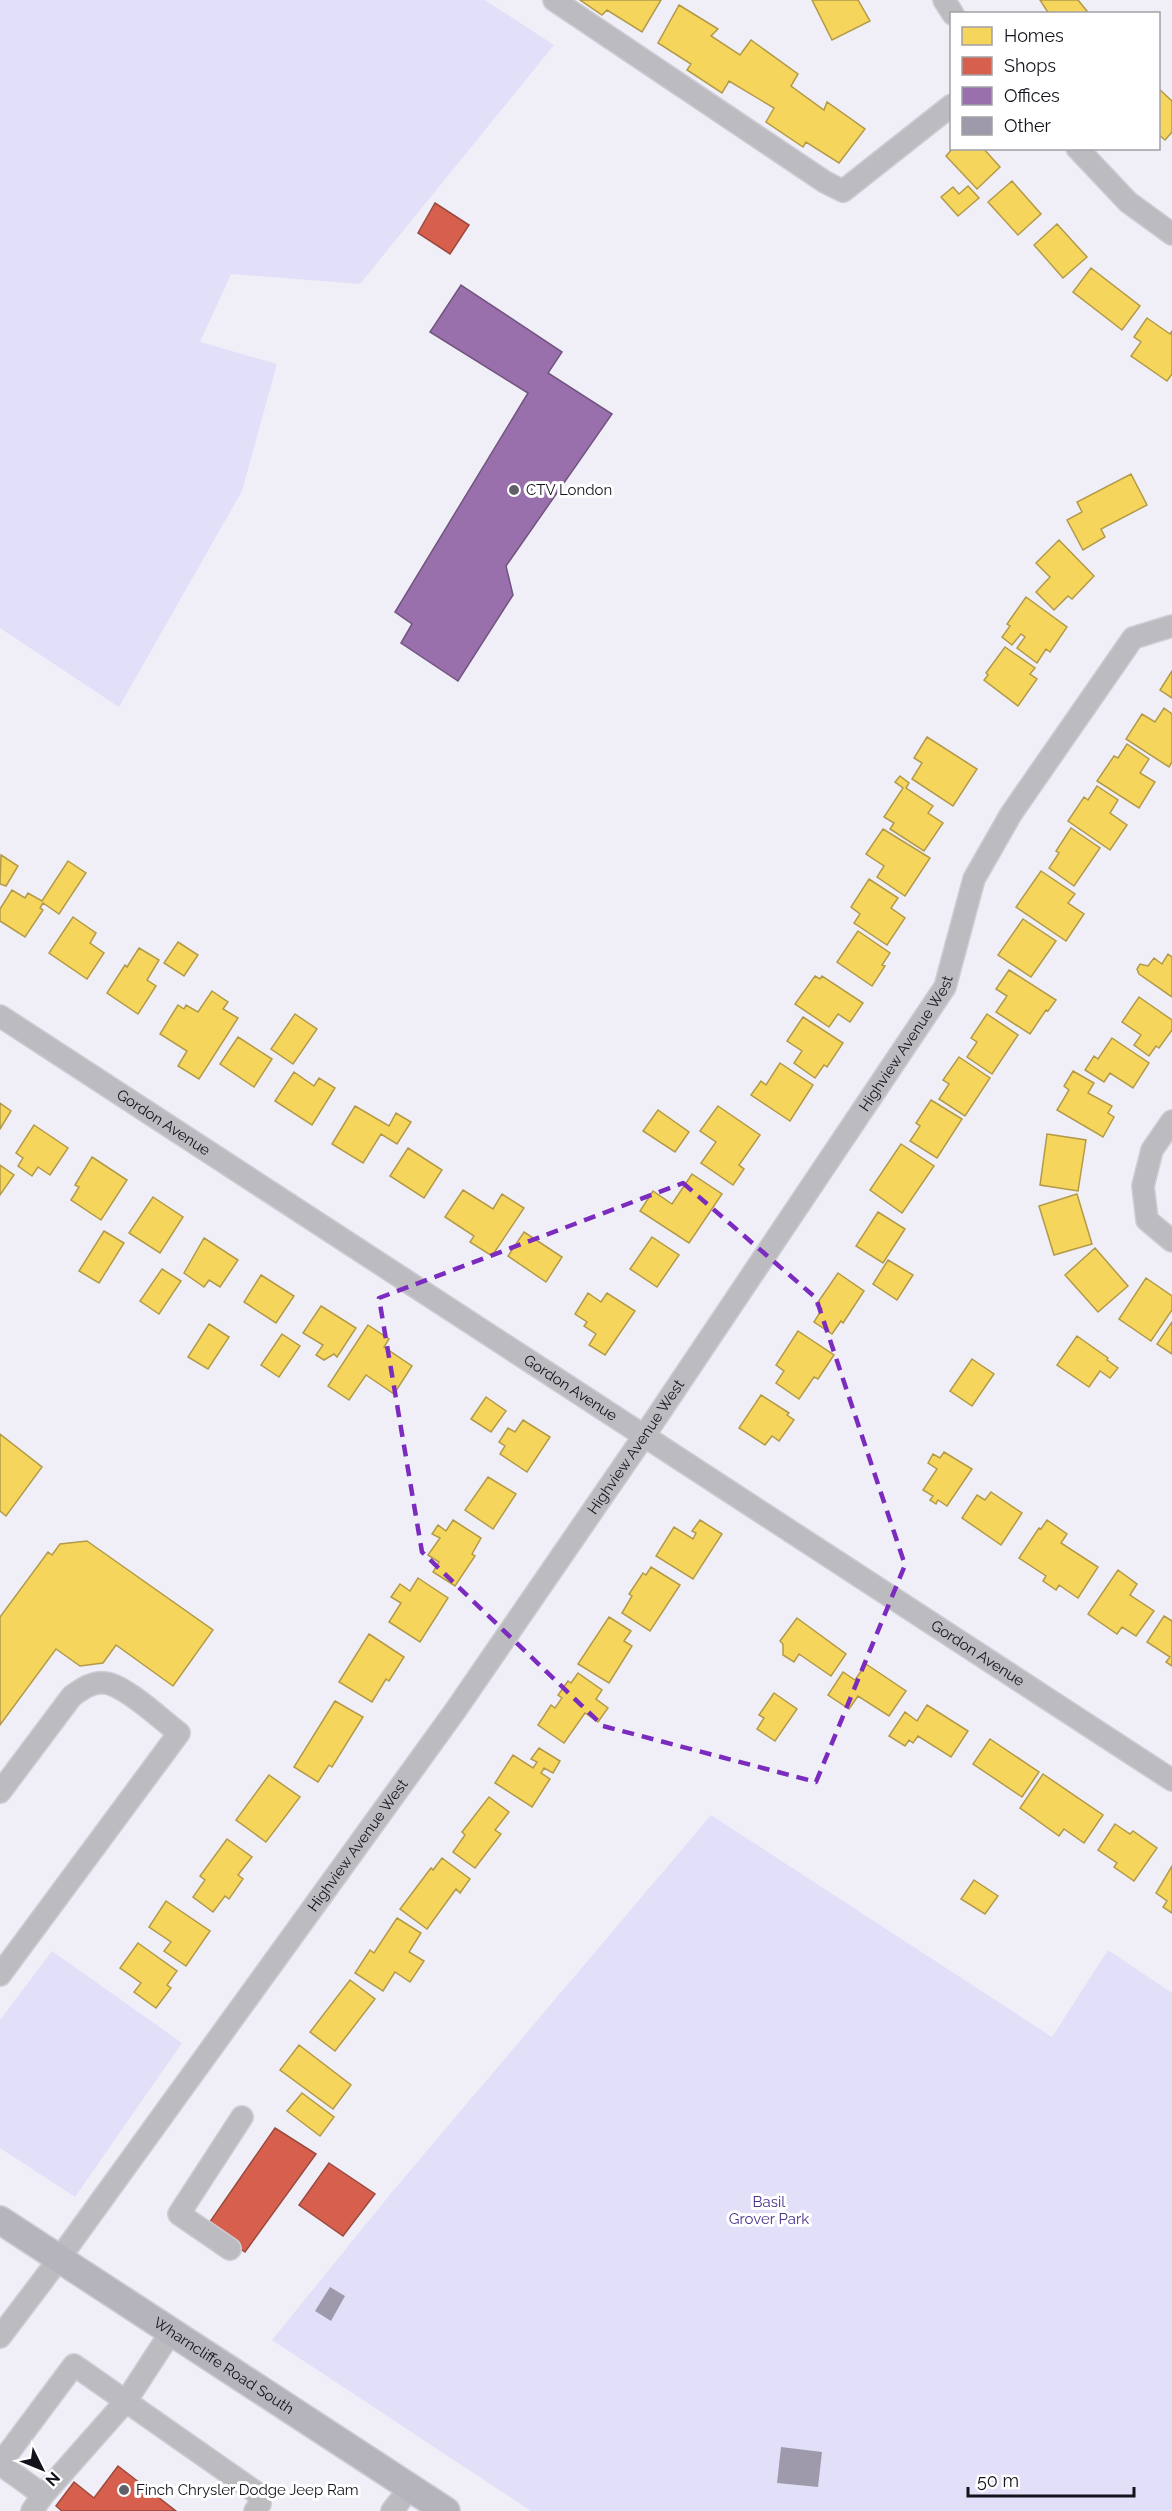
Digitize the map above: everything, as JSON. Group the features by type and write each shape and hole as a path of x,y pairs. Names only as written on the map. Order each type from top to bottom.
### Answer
{"main road":[{"name":"Wharncliffe Road South","path":"0,2220 446,2511"}],"street":[{"path":"554,0 825,182 843,191 950,106"},
{"path":"1079,150 1128,202 1172,234"},
{"name":"Highview Avenue West","path":"0,2337 60,2259 455,1711 644,1436 945,987 974,879 1011,814 1133,638 1172,626"},
{"name":"Gordon Avenue","path":"0,1016 1172,1780"},
{"path":"1172,1121 1152,1150 1143,1186 1147,1220 1172,1241"},
{"path":"0,1792 72,1696 86,1686 106,1683 131,1695 179,1733 0,1974"},
{"path":"230,2249 179,2214 242,2117"},
{"path":"171,2332 126,2401 38,2505 0,2464 74,2365 126,2401 257,2493 260,2504 255,2511"},
{"path":"392,2511 410,2488"}],"highlighted area":[{"path":"683,1183 816,1298 905,1565 816,1782 603,1726 422,1552 379,1298"}],"green space":[{"path":"0,0 485,0 554,45 360,284 231,274 200,342 277,364 242,491 119,707 0,628"},
{"name":"Basil Grover Park","path":"711,1815 1052,2037 1108,1950 1172,1993 1172,2511 531,2511 272,2340 392,2192"},
{"path":"52,1951 182,2043 75,2197 0,2148 0,2020"}],"building: Homes":[{"path":"580,0 661,0 642,32 607,10 602,15"},
{"path":"812,0 858,0 870,21 832,40"},
{"path":"1040,0 1078,0 1087,11 1086,12 1048,12"},
{"path":"679,5 718,29 711,36 740,55 751,40 798,74 791,86 824,110 827,102 865,129 839,163 806,142 803,147 766,122 774,108 729,81 722,93 687,70 691,64 658,43"},
{"path":"1160,90 1172,101 1172,132 1165,140 1160,136"},
{"path":"951,150 985,150 1000,167 977,189 946,156"},
{"path":"1012,181 1041,214 1018,235 988,202"},
{"path":"968,186 979,198 958,216 941,197 953,187 959,194"},
{"path":"1057,224 1087,257 1063,278 1034,245"},
{"path":"1091,268 1140,306 1122,330 1073,292"},
{"path":"1147,318 1170,334 1172,331 1172,374 1167,381 1131,356 1141,342 1134,337"},
{"path":"1131,474 1147,505 1101,529 1105,537 1083,550 1067,520 1082,512 1077,502"},
{"path":"1059,540 1094,576 1072,599 1068,596 1054,610 1036,592 1050,577 1036,563"},
{"path":"1026,597 1067,627 1050,652 1046,649 1037,663 1017,648 1025,637 1021,634 1012,645 1002,637 1010,626 1007,624"},
{"path":"1005,647 1035,668 1030,674 1037,679 1018,706 984,680 988,675 986,673"},
{"path":"1172,671 1172,698 1160,690"},
{"path":"1164,708 1172,714 1172,762 1169,767 1126,739 1142,714 1155,722"},
{"path":"927,737 977,769 953,806 912,779 922,763 914,758"},
{"path":"1127,744 1149,759 1140,773 1155,782 1139,808 1097,781 1114,756 1118,758"},
{"path":"900,776 909,783 906,788 933,806 928,813 943,823 924,851 890,829 894,823 884,817 903,788 895,782"},
{"path":"1097,786 1118,800 1110,813 1127,825 1110,850 1068,821 1084,797 1088,800"},
{"path":"1071,828 1100,848 1074,886 1049,868 1059,853 1056,851"},
{"path":"883,829 930,858 905,896 877,877 884,866 866,854"},
{"path":"1,855 18,866 6,886 0,884"},
{"path":"68,861 86,873 59,914 43,903 40,908 43,910 25,937 0,921 0,909 12,890 25,898 28,893 42,901"},
{"path":"1041,871 1075,894 1068,903 1084,914 1066,941 1016,907"},
{"path":"869,879 898,898 891,908 905,918 887,945 854,923 860,914 851,907"},
{"path":"73,917 96,933 90,943 104,953 87,979 49,953"},
{"path":"1023,919 1056,941 1031,977 998,955"},
{"path":"858,931 890,953 882,965 885,966 872,986 837,962"},
{"path":"178,942 198,955 184,976 164,963"},
{"path":"139,948 159,960 147,980 156,986 138,1014 107,993"},
{"path":"1168,954 1172,957 1172,997 1139,974 1137,969 1140,964 1148,966 1154,958 1162,964"},
{"path":"1009,970 1056,1000 1048,1011 1046,1010 1030,1034 996,1012 1007,996 996,989"},
{"path":"815,976 820,979 822,976 863,1003 850,1022 838,1014 829,1027 795,1004"},
{"path":"212,991 228,1002 223,1009 238,1018 199,1079 178,1066 187,1051 160,1034 178,1005 184,1009 186,1005 198,1012"},
{"path":"1139,997 1172,1020 1172,1030 1159,1048 1156,1046 1149,1056 1134,1045 1141,1035 1122,1022"},
{"path":"295,1014 317,1029 293,1064 271,1049"},
{"path":"987,1014 1018,1035 992,1074 967,1057 977,1042 971,1038"},
{"path":"803,1017 843,1043 827,1067 824,1065 815,1078 794,1063 802,1051 787,1041"},
{"path":"238,1037 272,1059 254,1087 220,1064"},
{"path":"1112,1038 1149,1063 1133,1088 1110,1073 1104,1082 1085,1070 1094,1056 1098,1059"},
{"path":"959,1057 990,1078 965,1116 939,1099 949,1084 943,1080"},
{"path":"780,1063 813,1085 790,1121 751,1095 761,1081 766,1085"},
{"path":"1073,1071 1094,1083 1088,1093 1112,1106 1108,1113 1114,1117 1103,1137 1057,1110 1069,1090 1064,1086"},
{"path":"294,1072 314,1086 319,1078 335,1088 312,1125 275,1101"},
{"path":"931,1100 962,1119 937,1158 910,1141 920,1126 916,1123"},
{"path":"0,1103 11,1111 0,1129"},
{"path":"355,1106 389,1126 396,1113 411,1122 397,1144 381,1134 363,1163 332,1144"},
{"path":"718,1106 760,1135 739,1165 744,1169 733,1185 701,1163 716,1142 700,1131"},
{"path":"658,1110 689,1132 675,1152 643,1131"},
{"path":"34,1125 68,1148 50,1175 38,1167 32,1176 18,1166 23,1158 16,1153"},
{"path":"1047,1134 1086,1140 1078,1191 1040,1185"},
{"path":"901,1144 934,1166 902,1213 870,1190"},
{"path":"408,1148 442,1170 424,1198 390,1176"},
{"path":"92,1157 127,1180 101,1220 71,1200 79,1187 75,1185"},
{"path":"0,1165 14,1175 0,1195"},
{"path":"692,1174 722,1194 689,1243 640,1211 653,1191 672,1204"},
{"path":"463,1190 493,1209 502,1194 524,1208 492,1256 470,1242 474,1236 445,1217"},
{"path":"1077,1194 1092,1244 1054,1255 1039,1206"},
{"path":"153,1197 183,1217 160,1253 129,1233"},
{"path":"878,1212 905,1229 883,1263 856,1246"},
{"path":"104,1231 124,1243 99,1283 79,1271"},
{"path":"524,1232 562,1257 546,1282 508,1256"},
{"path":"652,1237 679,1255 657,1287 630,1269"},
{"path":"204,1238 238,1260 220,1287 209,1280 204,1287 184,1273"},
{"path":"1095,1248 1128,1286 1098,1312 1065,1275"},
{"path":"888,1260 913,1275 897,1300 873,1284"},
{"path":"162,1269 181,1281 159,1314 140,1301"},
{"path":"838,1273 864,1291 843,1323 841,1321 832,1334 814,1322 822,1309 816,1305"},
{"path":"261,1275 294,1296 276,1323 244,1302"},
{"path":"1146,1278 1172,1296 1172,1310 1151,1341 1119,1319"},
{"path":"588,1293 601,1302 607,1293 635,1311 605,1355 589,1345 596,1334 584,1326 587,1322 575,1314"},
{"path":"321,1306 356,1328 337,1357 334,1354 324,1360 316,1355 323,1345 303,1333"},
{"path":"1172,1322 1172,1354 1157,1344"},
{"path":"209,1324 229,1337 208,1369 188,1357"},
{"path":"368,1325 389,1339 384,1347 412,1366 394,1394 366,1375 349,1400 328,1386"},
{"path":"798,1331 834,1355 818,1379 814,1377 799,1399 776,1383 784,1371 776,1365"},
{"path":"282,1334 300,1346 279,1377 261,1365"},
{"path":"1077,1336 1118,1368 1110,1378 1100,1371 1089,1387 1057,1365"},
{"path":"972,1359 994,1374 972,1406 950,1391"},
{"path":"761,1395 789,1413 787,1415 794,1420 779,1441 772,1436 765,1445 739,1428"},
{"path":"486,1397 506,1411 491,1432 471,1419"},
{"path":"523,1420 550,1437 527,1472 500,1454 505,1446 499,1442 508,1428 515,1432"},
{"path":"0,1434 42,1467 6,1516 0,1511"},
{"path":"944,1452 972,1469 947,1506 938,1500 936,1504 930,1500 933,1496 923,1490 937,1469 928,1463 933,1454 940,1458"},
{"path":"488,1477 516,1494 493,1529 465,1510"},
{"path":"991,1492 1022,1513 1001,1545 962,1518 977,1495 985,1500"},
{"path":"453,1520 481,1538 472,1554 475,1556 455,1586 433,1572 439,1562 428,1555 440,1538 432,1534 438,1525 446,1531"},
{"path":"700,1520 722,1534 693,1579 656,1556 674,1527 693,1539 696,1533 692,1531"},
{"path":"1047,1520 1067,1534 1061,1543 1098,1567 1078,1598 1059,1585 1056,1590 1043,1581 1046,1576 1019,1558"},
{"path":"87,1541 213,1630 173,1686 116,1645 103,1663 80,1666 56,1649 0,1725 0,1617 48,1552 52,1555 60,1544"},
{"path":"651,1567 680,1585 650,1631 622,1613 632,1596 629,1594 643,1573 646,1575"},
{"path":"1118,1570 1137,1584 1130,1595 1154,1611 1136,1636 1122,1627 1117,1634 1088,1614"},
{"path":"418,1578 448,1598 420,1642 389,1622 401,1603 391,1597 400,1584 410,1591"},
{"path":"1164,1616 1172,1621 1172,1666 1166,1662 1170,1657 1147,1642"},
{"path":"609,1617 631,1631 624,1641 632,1646 609,1683 578,1664"},
{"path":"797,1618 846,1654 831,1676 799,1654 794,1662 783,1655 783,1644 780,1641"},
{"path":"369,1634 404,1657 389,1681 386,1679 372,1702 339,1682"},
{"path":"866,1664 906,1691 889,1716 858,1696 849,1709 828,1695 843,1672 855,1680"},
{"path":"578,1673 602,1690 596,1699 608,1708 598,1722 585,1713 564,1743 538,1725 551,1705 555,1708 562,1698 558,1695 568,1681 571,1683"},
{"path":"774,1693 797,1709 775,1741 757,1729 764,1718 759,1715"},
{"path":"335,1701 363,1717 332,1767 329,1765 318,1782 294,1767"},
{"path":"927,1705 968,1731 951,1757 918,1736 913,1743 909,1740 905,1746 889,1736 905,1712 917,1721"},
{"path":"990,1739 1039,1772 1022,1797 973,1764"},
{"path":"539,1748 560,1761 553,1773 544,1768 541,1773 550,1779 532,1807 495,1783 513,1755 533,1768 537,1762 531,1759"},
{"path":"1043,1774 1103,1815 1084,1843 1064,1829 1059,1836 1020,1808"},
{"path":"269,1775 300,1797 266,1842 236,1820"},
{"path":"489,1797 509,1812 495,1830 501,1834 475,1868 453,1852 465,1835 462,1832"},
{"path":"1115,1824 1130,1834 1133,1831 1157,1848 1134,1881 1114,1867 1117,1863 1098,1850"},
{"path":"227,1839 252,1857 238,1875 243,1879 229,1899 225,1896 213,1912 193,1897 205,1880 200,1876"},
{"path":"442,1858 470,1879 460,1893 456,1889 427,1929 400,1909 431,1868 433,1870"},
{"path":"1172,1866 1172,1913 1163,1907 1167,1901 1156,1893"},
{"path":"974,1880 998,1896 985,1914 961,1899"},
{"path":"166,1901 210,1931 186,1966 164,1951 171,1942 149,1927"},
{"path":"397,1918 421,1933 409,1952 424,1961 410,1982 395,1972 383,1991 355,1973 370,1950 374,1953"},
{"path":"138,1943 177,1971 167,1985 171,1988 156,2008 134,1992 141,1983 120,1968"},
{"path":"350,1980 375,1999 335,2051 310,2032"},
{"path":"299,2045 351,2085 333,2109 280,2070"},
{"path":"302,2093 334,2117 320,2136 287,2111"}],"building: Shops":[{"path":"435,203 469,225 450,254 418,233"},
{"path":"275,2128 316,2154 245,2252 207,2226"},
{"path":"329,2163 375,2194 343,2236 299,2205"},
{"name":"Finch Chrysler Dodge Jeep Ram","path":"118,2466 176,2511 62,2511 56,2506 74,2482 94,2498"}],"building: Offices":[{"name":"CTV London","path":"461,285 562,352 548,373 612,414 506,566 513,595 458,681 401,643 412,624 395,612 528,393 430,332"}],"building: Other":[{"path":"330,2287 345,2296 331,2321 315,2311"},
{"path":"781,2447 822,2452 818,2487 777,2483"}],"place":[{"name":"CTV London","path":"514,490"},
{"name":"Finch Chrysler Dodge Jeep Ram","path":"124,2490"}]}
